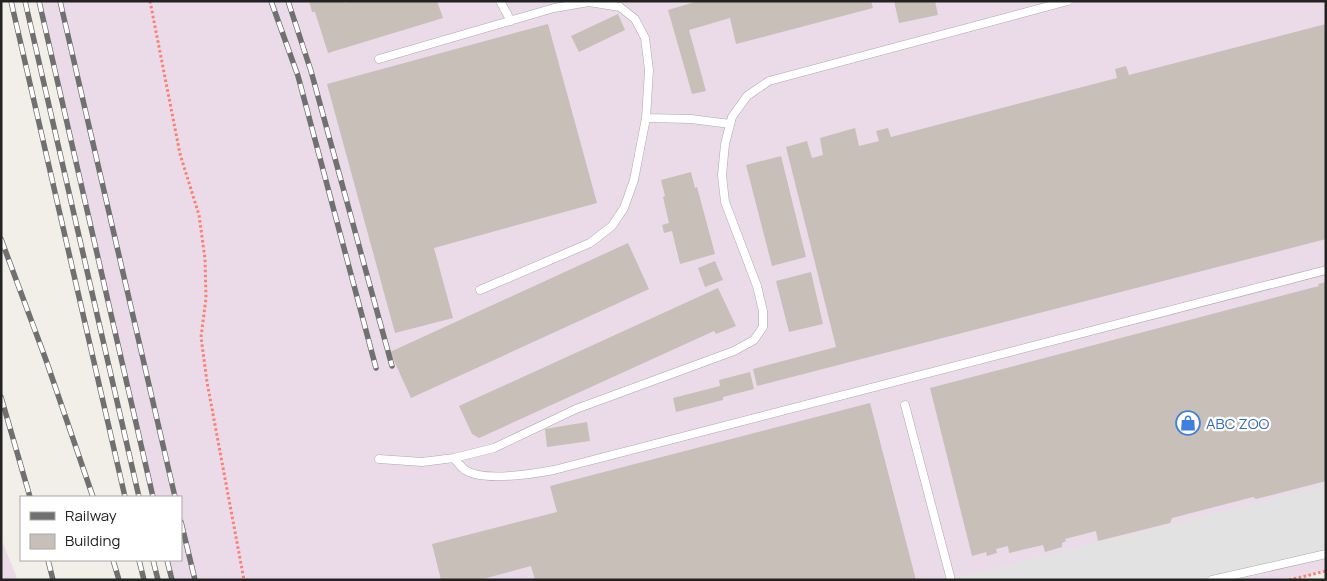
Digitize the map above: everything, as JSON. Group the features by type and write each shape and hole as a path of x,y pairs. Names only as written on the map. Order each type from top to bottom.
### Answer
{"lane":[{"path":"500,1 511,21"},
{"path":"379,459 422,462 454,458 494,448 576,409 734,351 754,340 763,328 763,311 757,286 725,202 722,175 725,144 732,117 747,96 769,81 1068,1"},
{"path":"379,59 554,8 589,2 621,4 635,19 645,38 649,70 646,118 634,180 624,208 612,226 590,243 480,290"},
{"path":"646,118 691,119 730,124"},
{"path":"454,458 465,470 488,476 522,475 554,470 1326,270"},
{"path":"905,405 951,580"},
{"path":"1212,580 1326,554"}],"path":[{"path":"150,1 180,154 199,215 205,259 206,298 201,337 210,401 244,580"},
{"path":"1289,580 1326,571"}],"shaded area":[{"path":"39,1 1326,1 1326,571 1289,580 172,580 167,561 182,561 182,496 153,496"},
{"path":"1326,485 1326,553 1211,580 961,580 960,577"},
{"path":"1,539 16,575 17,580 1,580"}],"building":[{"path":"309,1 344,1 345,3 350,1 437,1 443,18 328,53 315,12 312,12"},
{"path":"698,1 871,1 873,8 736,44 730,18 689,30 706,91 692,94 668,10"},
{"path":"894,1 935,1 938,15 899,23"},
{"path":"618,14 625,30 579,52 571,36"},
{"path":"548,24 597,203 434,248 453,318 395,333 327,84"},
{"path":"1326,24 1326,239 757,386 753,369 836,347 786,147 807,141 812,158 823,155 820,138 855,128 859,146 879,141 876,131 888,128 891,137 1117,78 1115,69 1126,66 1129,75"},
{"path":"781,156 806,257 772,266 746,165"},
{"path":"691,172 695,188 697,187 715,254 680,264 672,231 664,233 662,225 669,223 661,180"},
{"path":"628,243 649,289 411,398 390,352"},
{"path":"715,261 723,280 705,287 698,268"},
{"path":"811,272 823,324 789,332 776,281"},
{"path":"1326,282 1326,481 1172,518 1170,523 1098,541 1096,531 1065,539 1066,541 1062,543 1062,547 1045,552 1043,545 1009,553 1008,546 996,549 997,553 987,556 986,552 972,556 930,388 1319,286 1318,284"},
{"path":"718,288 736,326 716,334 714,331 479,438 472,434 459,406"},
{"path":"750,372 754,389 723,397 723,400 676,412 673,398 720,386 719,380"},
{"path":"870,403 916,580 535,580 531,566 479,580 441,580 432,544 557,512 550,486"},
{"path":"587,422 590,441 547,447 545,429"}],"railway":[{"path":"11,1 125,496"},
{"path":"25,1 139,496"},
{"path":"39,1 153,496"},
{"path":"60,1 175,496"},
{"path":"271,1 298,76 376,368"},
{"path":"288,1 311,71 392,366"},
{"path":"1,239 46,360 93,496"},
{"path":"1,397 30,496"},
{"path":"182,526 195,580"},
{"path":"48,561 53,580"},
{"path":"113,561 119,580"},
{"path":"139,561 144,580"},
{"path":"153,561 158,580"},
{"path":"167,561 172,580"}],"place":[{"name":"ABC ZOO","path":"1188,423"}]}
